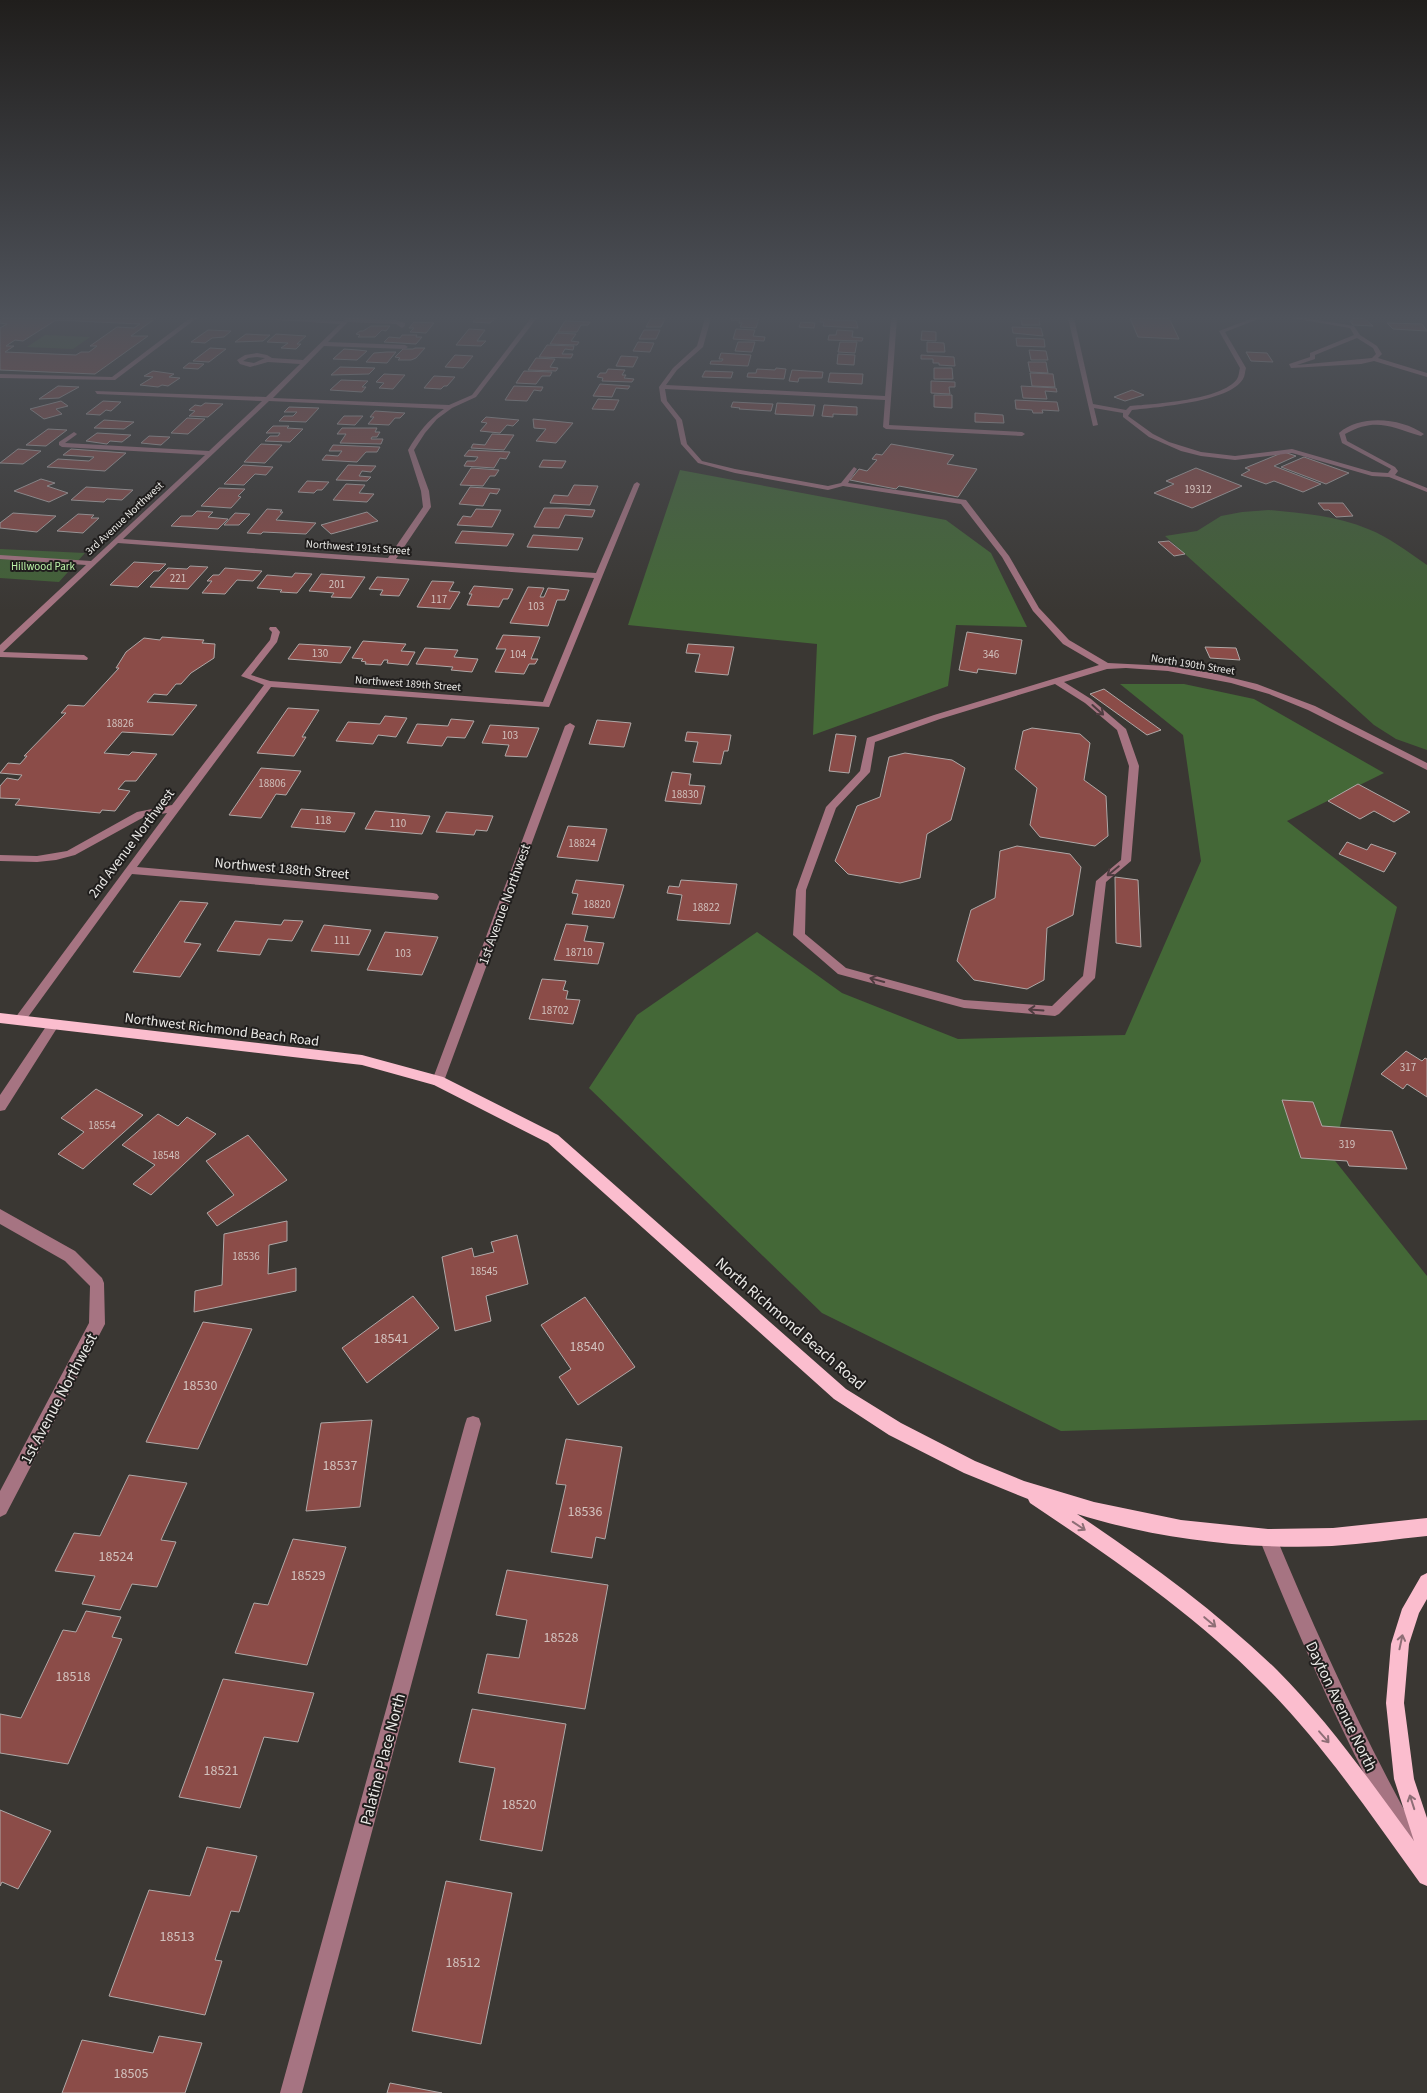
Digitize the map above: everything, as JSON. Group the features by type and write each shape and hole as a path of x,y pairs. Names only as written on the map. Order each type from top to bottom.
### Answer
{"main road":[{"name":"Northwest Richmond Beach Road","path":"0,1018 362,1060 438,1081"},
{"name":"North Richmond Beach Road","path":"438,1081 553,1139 840,1394 896,1429 970,1467 1024,1489 1094,1511 1181,1529 1268,1538 1333,1537 1427,1527"},
{"path":"1024,1489 1172,1591 1221,1631 1270,1678 1339,1755 1427,1876"},
{"path":"1427,1582 1411,1609 1400,1644 1395,1703 1404,1779 1427,1849"}],"street":[{"name":"3rd Avenue Northwest","path":"0,650 249,416"},
{"path":"391,560 427,507 425,491 411,450 422,432 438,416"},
{"path":"676,416 679,420 684,444 700,462 735,471 828,488 843,484 963,502 1005,556 1036,609 1066,642 1106,666"},
{"path":"886,416 886,427 1022,434"},
{"path":"1093,416 1095,425"},
{"path":"1125,416 1132,423 1157,438 1182,448 1211,456 1252,457 1282,450 1292,450 1372,474 1390,475 1427,490"},
{"path":"1390,475 1395,471 1393,468 1344,442 1342,433 1354,425 1379,420 1421,434"},
{"path":"74,434 61,443 62,445 210,453"},
{"path":"843,484 854,469"},
{"path":"599,576 636,484"},
{"name":"Northwest 191st Street","path":"116,541 599,576"},
{"path":"0,557 92,563"},
{"name":"Northwest 189th Street","path":"273,629 276,632 274,640 245,676 269,684 546,705 599,576"},
{"path":"0,654 84,658"},
{"name":"North 190th Street","path":"1058,682 1088,701 1120,729 1134,766 1126,861 1101,881 1089,978 1055,1011 964,1004 842,971 799,935 801,890 831,807 865,772 870,740 937,717 1106,666 1128,665 1174,670 1222,678 1272,692 1324,715 1427,767"},
{"name":"2nd Avenue Northwest","path":"20,1020 129,870 269,684"},
{"name":"1st Avenue Northwest","path":"438,1081 570,726"},
{"path":"0,858 37,860 70,853 141,814 175,808"},
{"name":"Northwest 188th Street","path":"129,870 433,897"},
{"path":"0,1106 53,1024"},
{"name":"1st Avenue Northwest","path":"0,1215 5,1220 70,1256 97,1283 97,1324 0,1508"},
{"name":"Palatine Place North","path":"291,2093 473,1424"},
{"name":"Dayton Avenue North","path":"1268,1538 1318,1658 1355,1738 1427,1870"}],"green space":[{"path":"680,470 946,520 991,553 1027,627 956,625 948,686 813,735 817,644 628,625"},
{"path":"1269,510 1319,516 1356,525 1376,532 1427,565 1427,750 1396,739 1374,725 1165,536 1197,531 1221,516"},
{"name":"Hillwood Park","path":"0,549 85,553 59,582 0,578"},
{"path":"1120,684 1184,684 1254,699 1384,773 1287,821 1397,907 1332,1157 1427,1276 1427,1420 1061,1431 822,1313 589,1088 637,1015 757,932 842,993 958,1039 1125,1035 1201,861 1183,735"}],"building":[{"path":"39,416 56,416 44,419"},
{"path":"189,416 210,416 208,417"},
{"path":"284,416 312,416 306,422 279,421"},
{"path":"344,416 363,416 355,425 337,424"},
{"path":"402,416 400,418 395,418 389,425 368,424 374,417 370,417"},
{"path":"975,416 1003,416 1004,423 975,422"},
{"path":"486,417 519,420 513,426 507,425 500,433 480,431 487,423 481,422"},
{"path":"187,418 205,419 188,434 171,433"},
{"path":"533,419 573,423 556,443 536,441 546,429 534,428"},
{"path":"104,420 134,422 124,429 94,428"},
{"path":"273,426 289,426 287,428 303,429 290,442 265,441 270,436 278,436 280,433 266,433"},
{"path":"342,428 377,428 375,432 380,432 377,437 372,437 371,439 383,439 381,444 340,443 346,434 337,434"},
{"path":"48,429 67,430 46,446 26,445"},
{"path":"97,433 131,435 122,442 110,441 107,444 86,441"},
{"path":"492,434 514,435 504,450 471,448 473,444 485,445"},
{"path":"149,436 170,437 161,445 141,443"},
{"path":"261,444 282,445 265,463 244,462"},
{"path":"891,444 954,455 947,464 977,469 958,497 899,486 896,489 850,480 859,469 867,471 877,460 872,459 876,454 882,455"},
{"path":"333,445 380,447 377,452 366,452 357,462 322,460 326,455 338,456 342,451 329,451"},
{"path":"18,449 41,451 23,464 0,463"},
{"path":"71,449 126,453 105,471 47,467 58,459 89,461 94,457 63,455"},
{"path":"469,450 510,452 506,459 500,458 494,468 464,466 467,461 475,461 478,457 464,456"},
{"path":"1284,452 1296,456 1274,466 1321,484 1303,492 1274,481 1266,484 1241,475 1250,470 1245,468"},
{"path":"1304,457 1349,473 1326,484 1281,467"},
{"path":"543,460 566,461 562,468 539,467"},
{"path":"243,465 273,467 266,475 255,474 244,485 224,484"},
{"path":"348,465 376,466 371,472 362,471 359,476 371,477 367,481 336,480"},
{"path":"471,468 499,470 495,476 490,476 483,486 460,485"},
{"path":"1196,468 1242,486 1192,508 1154,493 1174,484 1166,481"},
{"path":"41,479 55,483 47,486 68,493 49,502 14,491"},
{"path":"307,481 329,482 322,490 317,490 314,493 298,492"},
{"path":"346,484 365,485 359,493 374,494 367,502 333,500"},
{"path":"574,485 598,486 590,505 550,503 554,495 568,496"},
{"path":"86,487 133,490 122,500 107,499 104,502 71,500"},
{"path":"470,487 500,489 497,494 490,493 483,506 459,504"},
{"path":"219,488 245,489 238,496 241,497 231,508 201,506"},
{"path":"1318,503 1343,503 1353,516 1336,517 1329,510 1324,510"},
{"path":"544,508 595,510 592,517 565,515 559,528 534,527"},
{"path":"267,509 282,510 280,512 283,512 276,520 316,523 306,534 247,533"},
{"path":"476,509 501,510 492,527 457,525 463,516 471,517"},
{"path":"197,511 213,512 208,517 228,519 218,529 171,526 181,516 192,516"},
{"path":"367,512 378,521 331,534 321,525"},
{"path":"13,513 56,516 37,532 0,528 0,523"},
{"path":"235,513 250,514 239,525 224,525"},
{"path":"78,514 94,515 91,518 99,518 83,533 57,531"},
{"path":"462,531 514,534 507,546 455,543"},
{"path":"533,535 583,538 578,550 527,547"},
{"path":"1169,541 1185,554 1174,556 1158,542"},
{"path":"134,562 166,564 159,571 154,571 138,587 110,585"},
{"path":"190,566 208,567 188,589 150,587 168,568 187,569"},
{"path":"225,568 262,571 253,581 237,580 225,594 202,593 212,581 207,581 213,575 219,575"},
{"path":"295,573 312,574 297,593 257,588 267,575 292,577"},
{"path":"321,574 365,577 351,598 331,597 334,593 309,591"},
{"path":"377,577 409,579 399,596 380,595 383,590 369,589"},
{"path":"432,581 454,582 449,591 460,592 450,609 417,607"},
{"path":"474,586 513,589 508,599 503,599 499,607 467,605 472,594 469,594"},
{"path":"528,587 544,588 540,597 544,597 548,588 569,590 565,600 557,600 548,626 510,623"},
{"path":"967,632 1022,640 1016,674 978,669 977,673 959,670"},
{"path":"503,635 540,637 531,659 538,659 535,664 529,664 524,674 495,672 506,649 496,649"},
{"path":"162,637 204,640 202,643 215,644 214,658 191,673 181,684 176,684 167,695 154,694 147,702 197,705 173,735 122,732 104,753 129,755 132,752 157,754 136,781 125,781 118,789 130,791 115,811 102,810 100,813 15,805 20,799 0,798 0,786 7,778 18,780 22,775 0,773 8,763 20,764 27,756 24,756 66,713 61,713 68,705 84,706 119,668 116,668 126,652 144,638 160,640"},
{"path":"363,641 406,644 401,651 415,652 408,665 387,663 388,660 384,660 381,665 365,664 366,662 361,661 363,659 352,658"},
{"path":"299,644 351,647 341,663 288,659"},
{"path":"688,644 734,647 728,675 695,672 700,654 686,653"},
{"path":"1205,647 1236,648 1240,660 1210,658"},
{"path":"425,648 458,650 454,657 478,659 472,672 451,670 453,667 416,664"},
{"path":"1104,689 1161,730 1147,735 1090,694"},
{"path":"288,708 319,710 302,737 306,737 294,756 257,753"},
{"path":"385,716 407,718 396,737 378,735 373,744 336,741 348,722 380,724"},
{"path":"451,719 474,721 465,738 447,737 442,746 407,743 417,724 448,726"},
{"path":"597,720 631,723 624,747 589,744"},
{"path":"490,725 539,728 527,757 505,756 509,745 482,743"},
{"path":"1032,728 1080,734 1090,743 1084,780 1106,796 1108,836 1095,846 1040,837 1030,825 1037,788 1015,769 1023,731"},
{"path":"687,732 731,735 728,751 724,751 721,764 693,762 698,742 685,741"},
{"path":"836,734 856,736 849,773 829,771"},
{"path":"905,753 952,760 965,768 951,820 927,834 920,878 900,883 848,874 835,861 857,806 880,797 889,757"},
{"path":"261,768 301,771 286,795 276,794 261,818 229,815"},
{"path":"672,772 691,774 689,785 705,786 701,804 665,801"},
{"path":"1358,784 1410,812 1394,822 1374,811 1360,819 1328,801"},
{"path":"301,809 355,813 345,832 291,827"},
{"path":"375,811 430,816 422,834 365,829"},
{"path":"446,812 493,816 487,831 476,830 474,835 436,832"},
{"path":"568,826 607,829 598,861 557,857"},
{"path":"1347,842 1367,850 1371,844 1396,853 1384,872 1339,854"},
{"path":"1017,846 1070,854 1081,867 1073,915 1047,928 1044,980 1027,989 974,980 957,961 971,910 995,898 1000,851"},
{"path":"1115,877 1138,880 1141,947 1116,943"},
{"path":"576,880 624,885 614,918 572,914 578,894 572,893"},
{"path":"681,880 737,884 730,924 677,920 682,895 667,893 669,886 679,887"},
{"path":"180,901 208,903 184,942 201,944 180,977 133,972"},
{"path":"284,920 303,921 292,941 268,939 260,955 217,951 235,921 281,925"},
{"path":"566,924 588,926 584,941 604,943 598,964 554,960"},
{"path":"324,925 371,930 359,955 311,951"},
{"path":"385,932 438,937 422,975 367,970"},
{"path":"542,979 566,981 563,990 568,991 566,999 580,1000 573,1024 529,1019"},
{"path":"1406,1051 1422,1061 1425,1058 1427,1059 1427,1097 1407,1084 1403,1089 1381,1074"},
{"path":"96,1089 143,1115 83,1169 58,1154 84,1132 61,1118"},
{"path":"1282,1100 1313,1102 1322,1126 1392,1131 1407,1169 1349,1166 1347,1161 1301,1158"},
{"path":"158,1114 178,1126 187,1117 216,1134 151,1195 133,1184 155,1165 122,1145"},
{"path":"248,1135 287,1180 217,1226 207,1213 234,1195 206,1161"},
{"path":"287,1221 287,1241 269,1245 268,1274 296,1268 296,1291 194,1312 195,1291 222,1285 224,1234"},
{"path":"517,1235 528,1284 486,1296 491,1321 455,1331 442,1257 472,1248 474,1257 494,1252 491,1242"},
{"path":"413,1296 439,1328 367,1383 342,1348"},
{"path":"585,1297 635,1367 578,1405 559,1377 571,1369 541,1325"},
{"path":"203,1322 252,1329 198,1449 146,1442"},
{"path":"372,1420 360,1507 306,1511 321,1423"},
{"path":"566,1439 622,1447 605,1539 596,1537 592,1558 551,1552 566,1485 556,1484"},
{"path":"129,1475 187,1483 161,1540 176,1542 157,1587 132,1584 120,1610 82,1604 95,1576 55,1571 74,1533 100,1536"},
{"path":"293,1539 346,1547 307,1665 235,1653 254,1603 268,1605"},
{"path":"507,1570 608,1585 585,1709 478,1693 487,1654 519,1658 527,1620 496,1615"},
{"path":"86,1611 121,1617 112,1637 122,1639 68,1764 0,1753 0,1714 21,1718 63,1630 76,1632"},
{"path":"223,1679 314,1693 298,1742 264,1737 240,1808 179,1797"},
{"path":"472,1709 566,1724 542,1851 480,1840 495,1768 459,1762"},
{"path":"0,1810 51,1831 18,1889 2,1882 0,1886"},
{"path":"207,1847 257,1856 239,1912 231,1911 215,1960 222,1961 205,2015 109,1996 149,1890 190,1896"},
{"path":"446,1881 512,1893 481,2044 412,2031"},
{"path":"159,2036 202,2043 185,2093 62,2093 82,2040 153,2053"},
{"path":"390,2083 442,2093 387,2093"}]}
